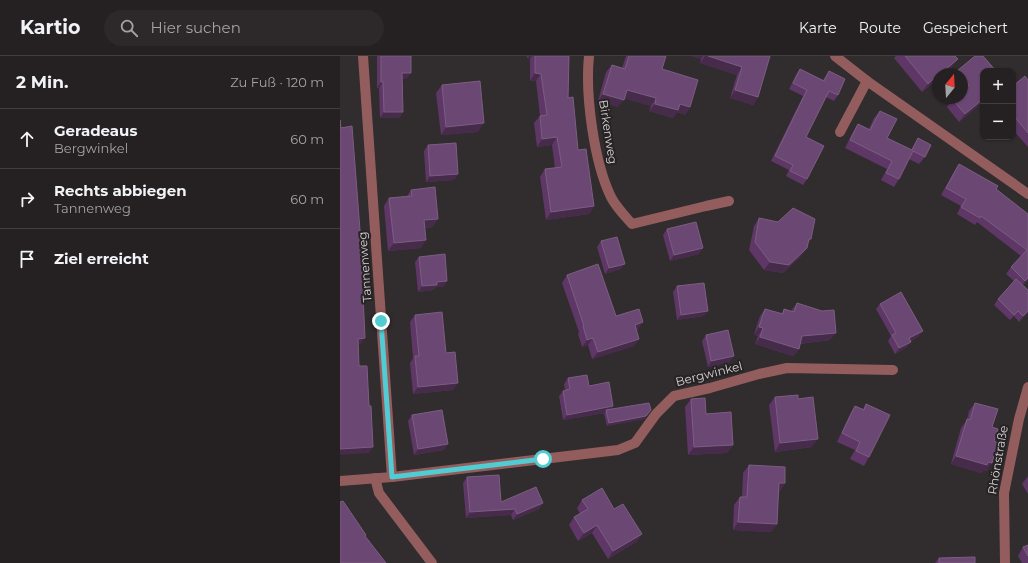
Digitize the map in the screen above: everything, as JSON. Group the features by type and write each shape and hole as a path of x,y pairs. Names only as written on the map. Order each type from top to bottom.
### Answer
{"street":[{"name":"Tannenweg","path":"363,56 392,477"},
{"name":"Birkenweg","path":"589,56 587,71 598,162 612,198 632,224 729,201"},
{"path":"835,56 867,81 1028,194"},
{"path":"840,132 867,81"},
{"name":"Bergwinkel","path":"340,481 392,477 618,450 635,443 656,414 674,396 787,368 893,370"},
{"name":"Rhönstraße","path":"1005,563 1004,493 1019,419 1028,387"},
{"path":"375,478 378,493 432,563"}],"building":[{"path":"381,56 411,56 411,73 402,73 403,112 384,112 383,82 381,82"},
{"path":"535,56 569,56 568,98 573,97 578,150 586,149 594,206 551,212 545,169 562,167 557,137 542,139 540,116 547,115 541,74 535,73"},
{"path":"629,56 666,56 662,69 698,80 690,107 680,104 678,110 655,104 656,98 627,90 624,100 603,94 612,65 625,69"},
{"path":"708,56 770,56 758,97 735,90 742,67"},
{"path":"905,56 955,56 958,59 947,68 932,68 932,80 928,84"},
{"path":"975,56 983,56 993,68 980,68 980,102 965,114 956,104 968,104 968,68 961,68"},
{"path":"800,69 824,81 829,71 845,79 838,95 829,91 806,137 824,146 807,179 790,171 793,165 775,156 807,90 793,83"},
{"path":"1025,76 1028,80 1028,133 1016,119 1016,84"},
{"path":"480,81 484,123 446,127 442,85"},
{"path":"880,111 897,119 887,138 912,150 918,138 931,145 925,157 913,151 899,179 886,173 892,161 850,140 858,124 870,130"},
{"path":"340,120 341,128 352,126 365,295 363,295 365,338 358,339 359,366 367,366 373,447 340,449"},
{"path":"456,143 458,174 430,176 428,145"},
{"path":"959,164 998,186 996,189 1028,214 1028,278 1025,281 1011,267 1027,250 981,216 980,218 961,207 966,199 946,188"},
{"path":"435,187 438,219 424,220 426,240 394,243 389,198 412,196 411,190"},
{"path":"793,208 815,219 811,239 809,239 807,248 789,265 770,262 755,242 759,218 778,222"},
{"path":"696,222 703,248 674,255 667,229"},
{"path":"617,237 625,264 609,268 601,241"},
{"path":"445,254 447,281 437,282 437,285 422,286 419,257"},
{"path":"598,264 616,316 639,309 643,322 635,325 639,339 598,352 593,338 587,340 584,326 567,275"},
{"path":"1016,279 1028,290 1028,311 1023,316 1018,311 1014,315 998,299"},
{"path":"704,283 708,311 681,315 677,286"},
{"path":"901,292 923,331 909,338 911,342 899,348 892,335 896,333 880,304"},
{"path":"797,303 822,311 834,310 836,333 802,336 799,349 760,337 763,328 759,327 765,309 783,314 784,309 794,312"},
{"path":"442,312 446,353 455,352 458,383 418,387 415,356 419,356 415,315"},
{"path":"728,330 734,356 711,361 706,335"},
{"path":"587,375 589,386 609,382 613,406 567,415 563,391 570,389 568,378"},
{"path":"798,395 798,399 813,397 818,439 780,443 775,397"},
{"path":"705,398 706,414 731,412 733,445 694,447 691,399"},
{"path":"649,403 651,410 646,416 609,423 606,410"},
{"path":"975,403 998,409 992,427 998,429 994,441 998,443 992,463 988,462 987,465 956,456 967,419 970,420"},
{"path":"866,404 890,415 869,457 856,451 860,442 842,433 855,406 864,410"},
{"path":"442,410 448,444 418,449 412,415"},
{"path":"749,465 785,467 785,483 779,483 777,524 738,522 740,497 747,497"},
{"path":"499,475 501,502 536,487 543,503 517,514 515,509 470,512 467,477"},
{"path":"602,488 614,509 623,504 642,534 613,551 597,525 584,533 574,517 588,509 582,500"},
{"path":"343,501 366,535 365,536 386,563 341,563 340,502"},
{"path":"1028,545 1028,556 1023,547"},
{"path":"975,557 975,563 939,563 939,558"}],"route":[{"path":"381,321 392,477 543,459"}]}
